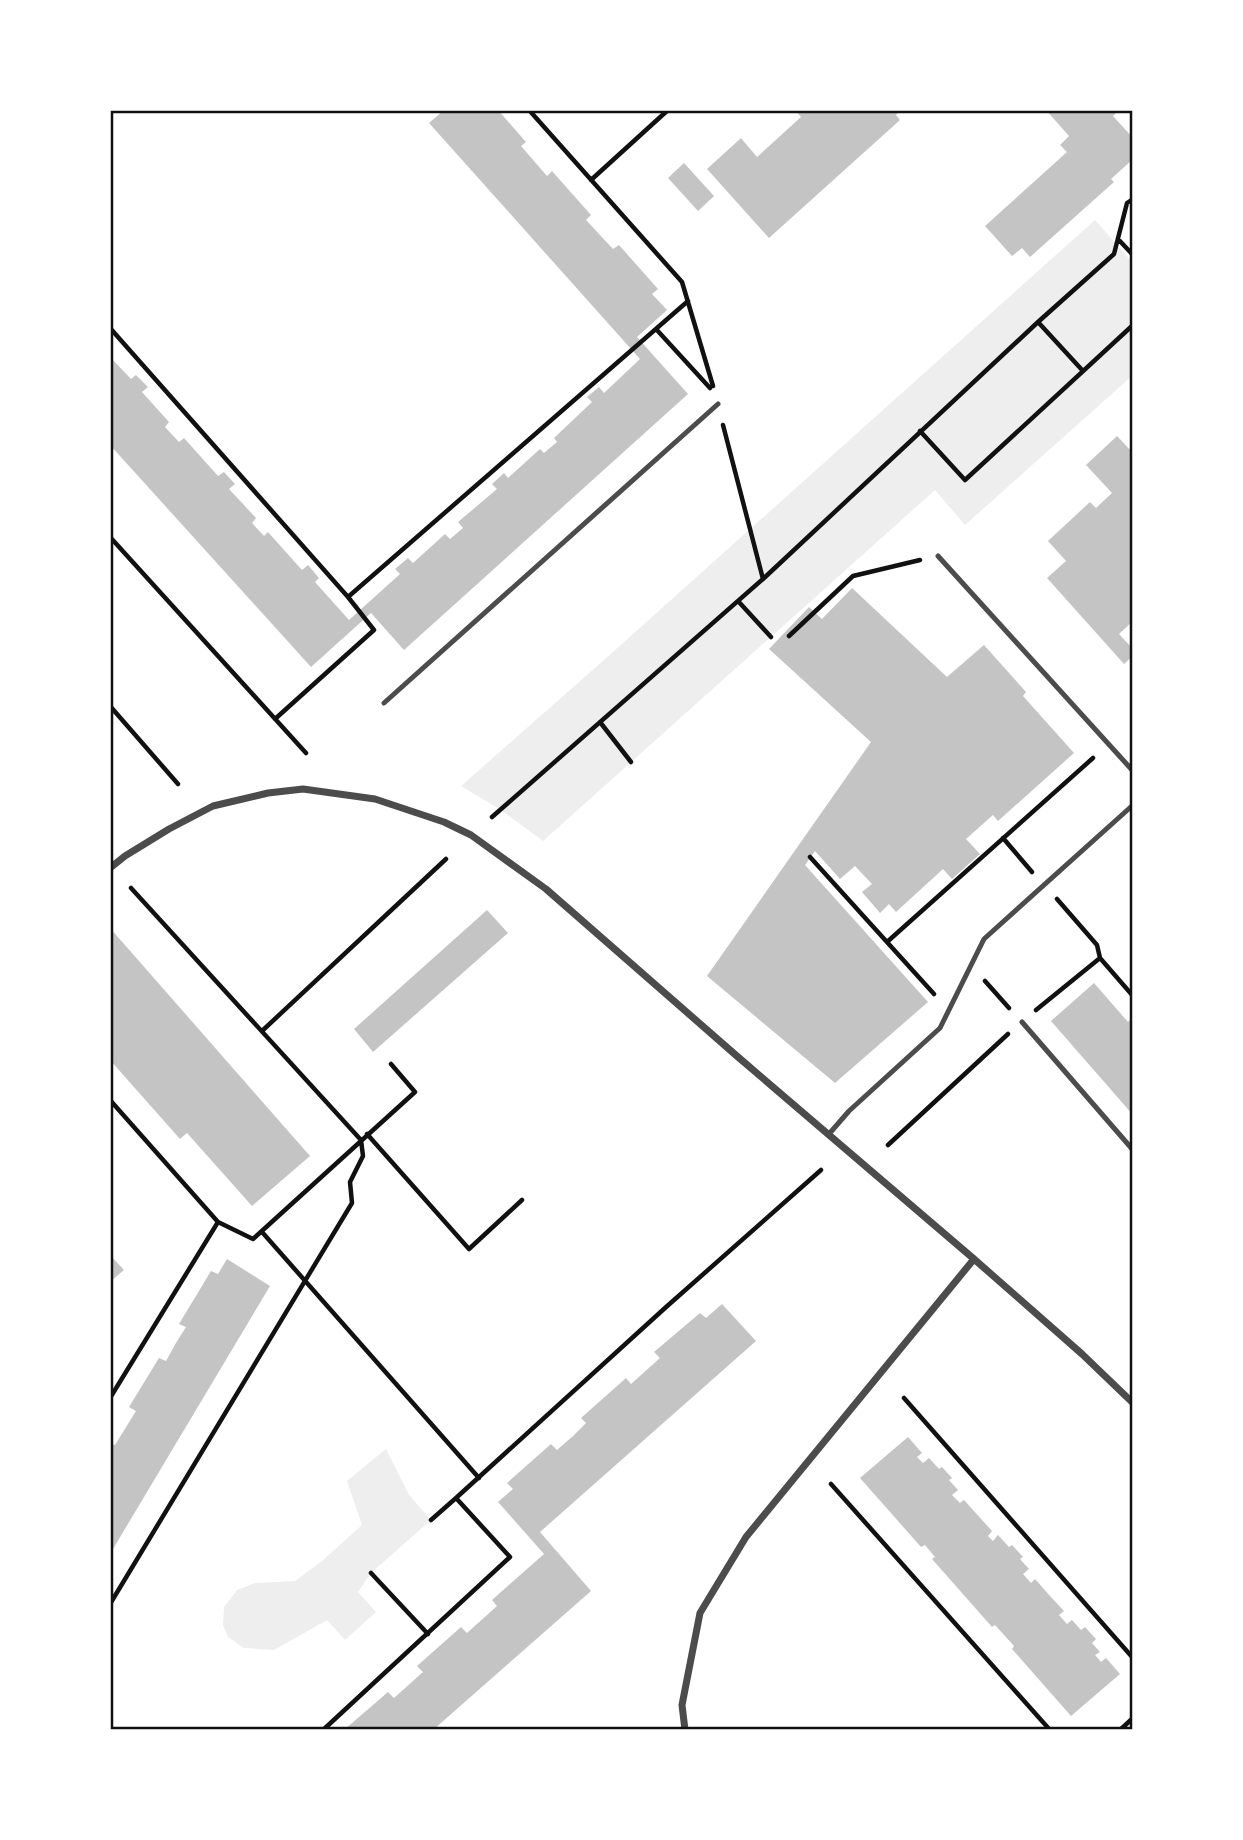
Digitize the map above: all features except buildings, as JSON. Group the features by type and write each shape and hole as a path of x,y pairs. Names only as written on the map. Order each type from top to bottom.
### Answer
{"street":[{"path":"110,868 169,829 213,806 268,793 303,789 375,799 444,822 471,835 546,889 974,1259 1133,1403"},
{"path":"685,1730 682,1705 700,1613 746,1537 974,1259"}],"lane":[{"path":"384,704 718,404"},
{"path":"938,556 1133,771"},
{"path":"829,1135 849,1111 940,1028 984,939 1133,805"},
{"path":"1022,1022 1133,1150"}],"path":[{"path":"529,110 682,282 715,393 656,329"},
{"path":"591,180 668,110"},
{"path":"492,817 763,579 1114,254 1127,203 1133,199"},
{"path":"1118,239 1133,255"},
{"path":"348,597 688,301"},
{"path":"1038,322 1083,371"},
{"path":"920,431 965,480 1133,325"},
{"path":"110,328 348,597 374,631 275,719"},
{"path":"718,404 763,579"},
{"path":"110,537 306,753"},
{"path":"789,636 853,576 938,556"},
{"path":"738,601 771,637"},
{"path":"110,706 178,784"},
{"path":"600,722 631,762"},
{"path":"887,942 1108,744"},
{"path":"810,857 949,1010"},
{"path":"262,1031 446,859"},
{"path":"110,1604 352,1203 350,1182 363,1156 361,1140 131,888"},
{"path":"1084,928 1097,945 1100,958"},
{"path":"971,966 1022,1022"},
{"path":"110,1100 218,1222 253,1239 415,1092 391,1065"},
{"path":"368,1134 469,1249 522,1200"},
{"path":"431,1520 821,1170"},
{"path":"110,1398 218,1222"},
{"path":"262,1232 479,1478"},
{"path":"904,1398 1133,1658"},
{"path":"831,1484 1050,1730"},
{"path":"323,1730 510,1558 456,1498"},
{"path":"371,1573 428,1634"},
{"path":"1120,1730 1133,1718"}],"shaded area":[{"path":"1095,220 1133,263 1133,375 965,525 935,490 543,841 501,810 461,786 604,660"},
{"path":"386,1449 409,1495 431,1520 371,1573 358,1592 376,1612 345,1640 327,1620 274,1650 244,1648 228,1637 223,1625 224,1607 237,1590 255,1583 295,1581 362,1525 347,1481"}]}
